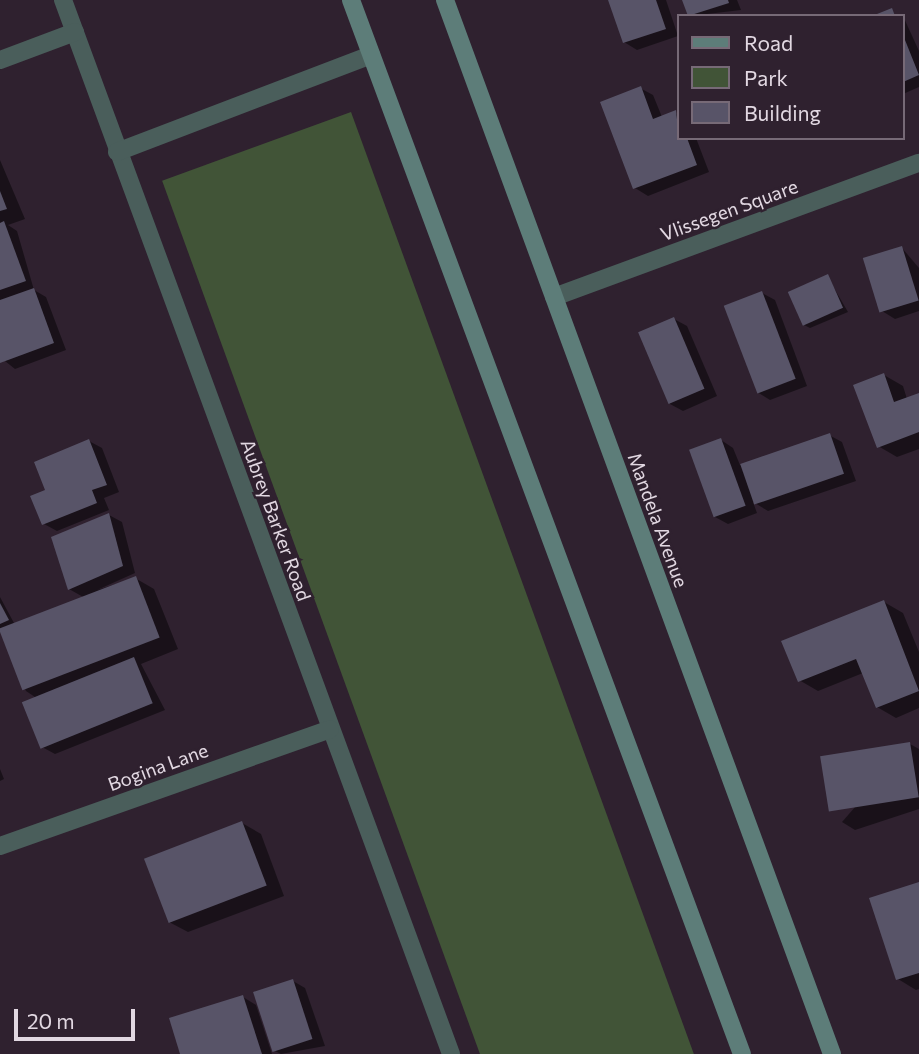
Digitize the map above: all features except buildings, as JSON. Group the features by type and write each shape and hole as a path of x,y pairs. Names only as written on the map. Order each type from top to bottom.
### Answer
{"main road":[{"path":"351,0 742,1054"},
{"name":"Mandela Avenue","path":"445,0 832,1054"}],"street":[{"name":"Aubrey Barker Road","path":"63,0 451,1054"},
{"path":"0,60 75,32"},
{"path":"117,152 371,55"},
{"name":"Vlissegen Square","path":"554,297 919,163"},
{"name":"Bogina Lane","path":"0,846 330,729"}],"green space":[{"path":"351,112 694,1054 480,1054 162,181"}]}
